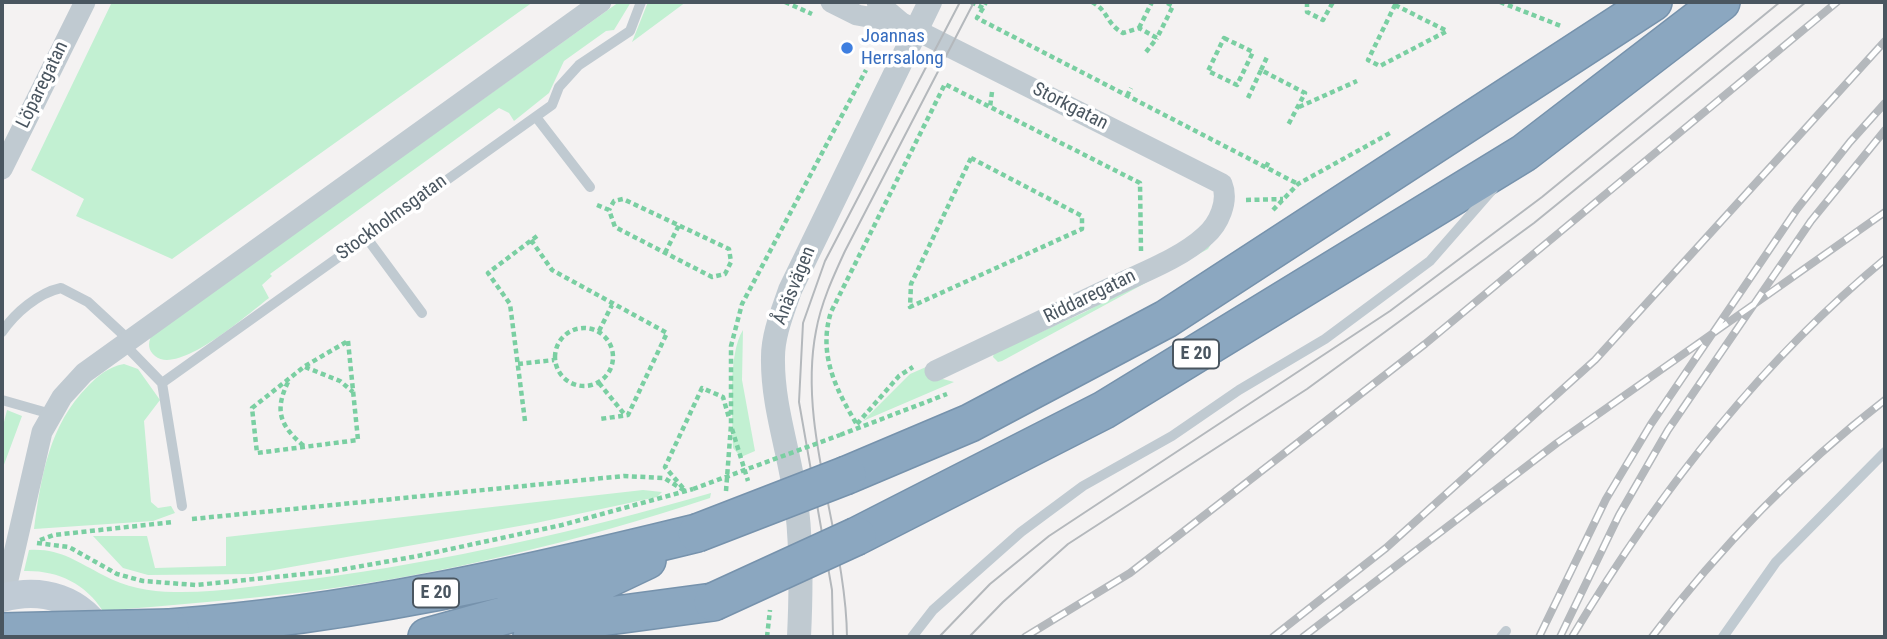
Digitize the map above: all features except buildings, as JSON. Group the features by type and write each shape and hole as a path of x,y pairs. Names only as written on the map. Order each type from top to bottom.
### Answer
{"highway":[{"name":"E 20","path":"3,609 170,628 265,621 358,607 517,577 697,533 847,475 970,423 1166,319 1653,2"},
{"name":"E 20","path":"647,637 713,602 858,536 1104,410 1524,153 1721,2"},
{"path":"427,637 567,598 697,533"},
{"path":"532,637 586,619 713,602"}],"main road":[{"path":"3,609 34,592 66,600 84,612 103,637"}],"street":[{"name":"Löparegatan","path":"2,169 85,2"},
{"path":"3,609 31,472 51,414 84,373 601,2"},
{"name":"Storkgatan","path":"831,2 857,15 909,26"},
{"name":"Storkgatan","path":"877,2 909,26 1222,184 1226,200"},
{"name":"Ånäsvägen","path":"799,637 801,602 797,509 774,385 773,354 778,325 790,290 909,26 930,2"},
{"name":"Riddaregatan","path":"935,371 1142,272 1203,238 1213,227 1226,200"}],"lane":[{"name":"Stockholmsgatan","path":"162,383 552,105 559,87 579,65 630,31 640,2"},
{"path":"536,117 590,187"},
{"path":"912,637 933,610 1021,532 1083,486 1172,436 1239,390 1325,339 1430,261 1524,153"},
{"path":"366,237 422,313"},
{"path":"2,332 10,321 39,297 61,288 88,302 162,383 182,506"},
{"path":"2,400 51,414"},
{"path":"1723,637 1776,562 1885,452"}],"path":[{"path":"971,2 983,8"},
{"path":"986,2 977,18 1298,184"},
{"path":"1092,2 1098,3 1111,27 1122,33 1139,28 1157,38"},
{"path":"1139,28 1152,2"},
{"path":"1146,52 1157,38 1173,6 1165,2"},
{"path":"1307,2 1307,12 1324,20 1333,2"},
{"path":"1500,2 1563,27"},
{"path":"1395,5 1399,5 1447,31 1380,66 1368,60 1395,5"},
{"path":"1224,38 1254,52 1237,85 1208,71 1224,38"},
{"path":"1248,98 1267,57"},
{"path":"685,492 665,467 702,388 723,397 731,425 731,346 742,304 869,64"},
{"path":"990,107 996,69"},
{"path":"1261,70 1305,93 1287,127"},
{"path":"1298,108 1357,80"},
{"path":"685,492 664,478 624,476 54,535 33,543 69,547 117,574 143,581 196,585 334,571 430,554 562,525 685,492 858,429 827,365 825,340 831,312 945,84 1140,183 1142,272"},
{"path":"1127,96 1131,88"},
{"path":"1224,145 1228,139"},
{"path":"971,158 1021,181 1082,216 1082,229 910,307 911,284 971,158"},
{"path":"1266,167 1269,160"},
{"path":"590,187 586,200 609,210 615,227 712,277 725,274 731,262 729,249 623,199 614,201 609,210"},
{"path":"1226,200 1283,199"},
{"path":"666,253 679,225"},
{"path":"526,421 510,304 488,273 537,236"},
{"path":"531,240 552,270 667,333 625,415"},
{"path":"599,331 612,305"},
{"path":"579,327 599,331 608,340 612,363 608,374 599,383 577,386 557,372 554,360 557,345 569,332 579,327"},
{"path":"348,341 358,440 257,453 252,408 304,366 348,341"},
{"path":"518,364 554,360"},
{"path":"856,423 909,369 926,365 935,371"},
{"path":"304,366 340,381 353,392"},
{"path":"289,379 280,398 282,420 286,431 304,447"},
{"path":"599,383 625,415"},
{"path":"600,419 625,415"},
{"path":"767,637 770,610"}],"green space":[{"path":"112,2 533,2 172,259 76,216 84,199 31,170"},
{"path":"619,2 631,2 614,30 606,31 564,61 549,93 514,121 509,113 499,108 270,274 272,276 262,285 269,298 214,340 180,357 166,360 153,354 149,347 151,336"},
{"path":"648,2 686,2 632,42"},
{"path":"1213,241 1208,249 1002,361 998,362 993,357 994,353 1085,312"},
{"path":"743,330 742,380 755,451 741,457 733,448 732,387 735,355"},
{"path":"124,364 138,369 160,400 144,421 151,502 158,508 171,506 175,513 153,521 34,529 44,471 64,417 96,378 108,369"},
{"path":"926,367 943,379 954,382 863,421 910,374"},
{"path":"7,410 22,416 2,470 2,430"},
{"path":"643,490 662,492 657,497 536,523 252,574 148,575 123,568 93,536 147,536 155,568 226,566 226,537"},
{"path":"711,493 710,498 661,514 510,555 357,585 280,595 103,611 88,593 69,580 48,573 24,571 29,550 40,550 59,554 111,579 147,590 191,592 243,588 363,572 463,554 612,520"}],"tram line":[{"path":"833,637 832,590 799,402 803,323 825,261 960,2"},
{"path":"847,637 845,599 817,444 813,406 812,368 816,331 824,300 845,251 974,2"},
{"path":"939,637 990,584 1049,536 1390,311 1542,197 1780,2"},
{"path":"969,637 1003,602 1068,544 1307,389 1534,223 1806,2"}],"railway":[{"path":"1025,637 1130,573 1425,344 1837,2"},
{"path":"1273,637 1386,548 1595,360 1885,41"},
{"path":"1539,637 1606,499 1651,424 1797,209 1885,103"},
{"path":"1560,637 1619,515 1668,430 1811,221 1885,130"},
{"path":"1303,637 1557,443 1885,212"},
{"path":"1572,637 1638,533 1712,434 1794,343 1885,259"},
{"path":"1652,637 1704,572 1790,481 1885,400"}],"place":[{"name":"Joannas Herrsalong","path":"847,48"}]}
